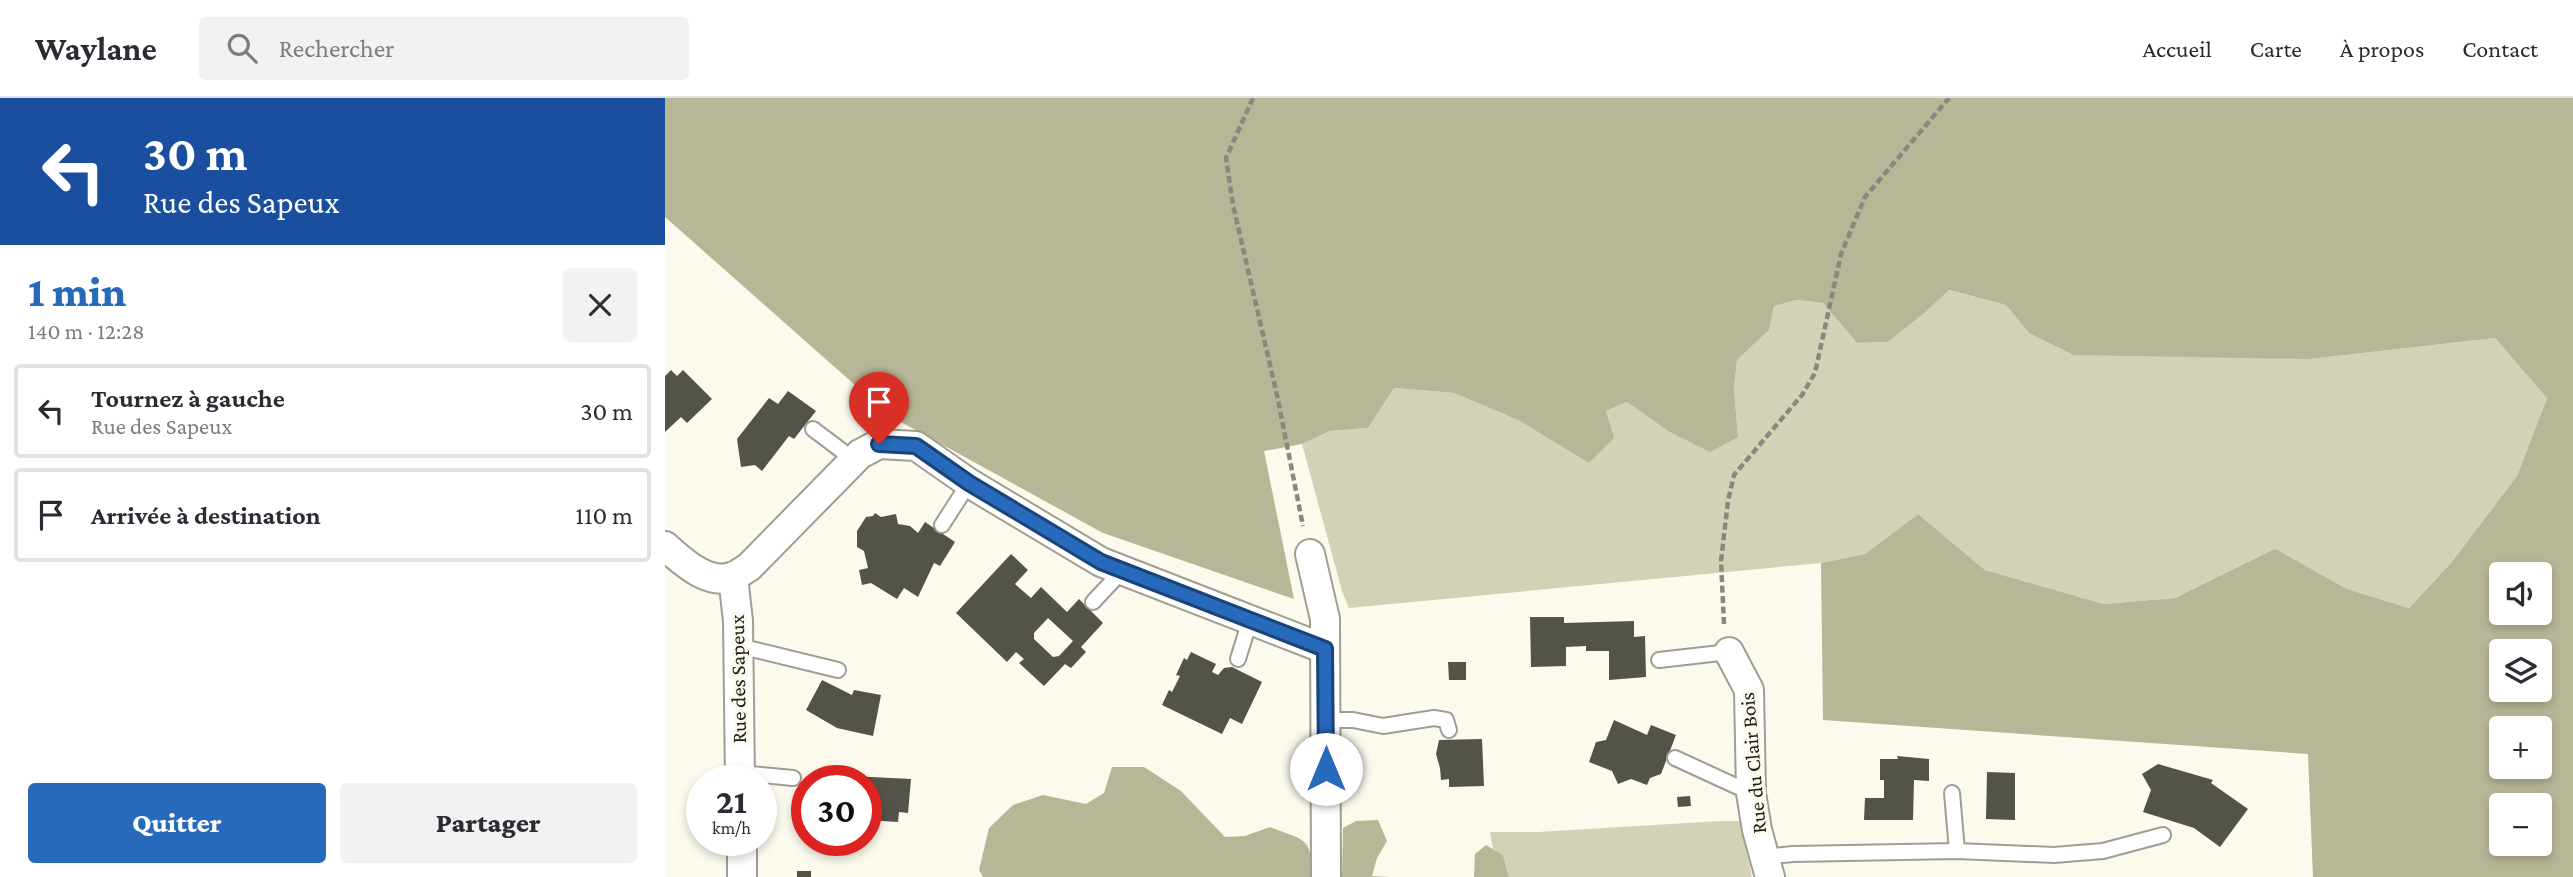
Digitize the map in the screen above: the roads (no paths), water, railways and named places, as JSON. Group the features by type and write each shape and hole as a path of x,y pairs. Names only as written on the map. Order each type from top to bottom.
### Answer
{"street":[{"path":"670,559 716,578 733,578 749,567 854,460 879,444 916,446 969,483 1101,562 1325,649"},
{"path":"1310,554 1325,619 1326,877"},
{"name":"Rue des Sapeux","path":"733,578 739,646 740,765"},
{"name":"Rue du Clair Bois","path":"1729,652 1749,690 1751,793 1756,830 1767,867"},
{"path":"742,856 742,877"}],"lane":[{"path":"813,429 854,460"},
{"path":"942,525 969,483"},
{"path":"1093,601 1123,570"},
{"path":"1238,659 1250,620"},
{"path":"739,646 838,670"},
{"path":"1659,660 1729,652"},
{"path":"1326,720 1353,720 1383,726 1434,718 1446,720 1448,730"},
{"path":"1675,758 1751,793"},
{"path":"1952,793 1957,851"},
{"path":"1767,867 1793,853 1957,851 2054,855 2091,852 2163,835"}]}
